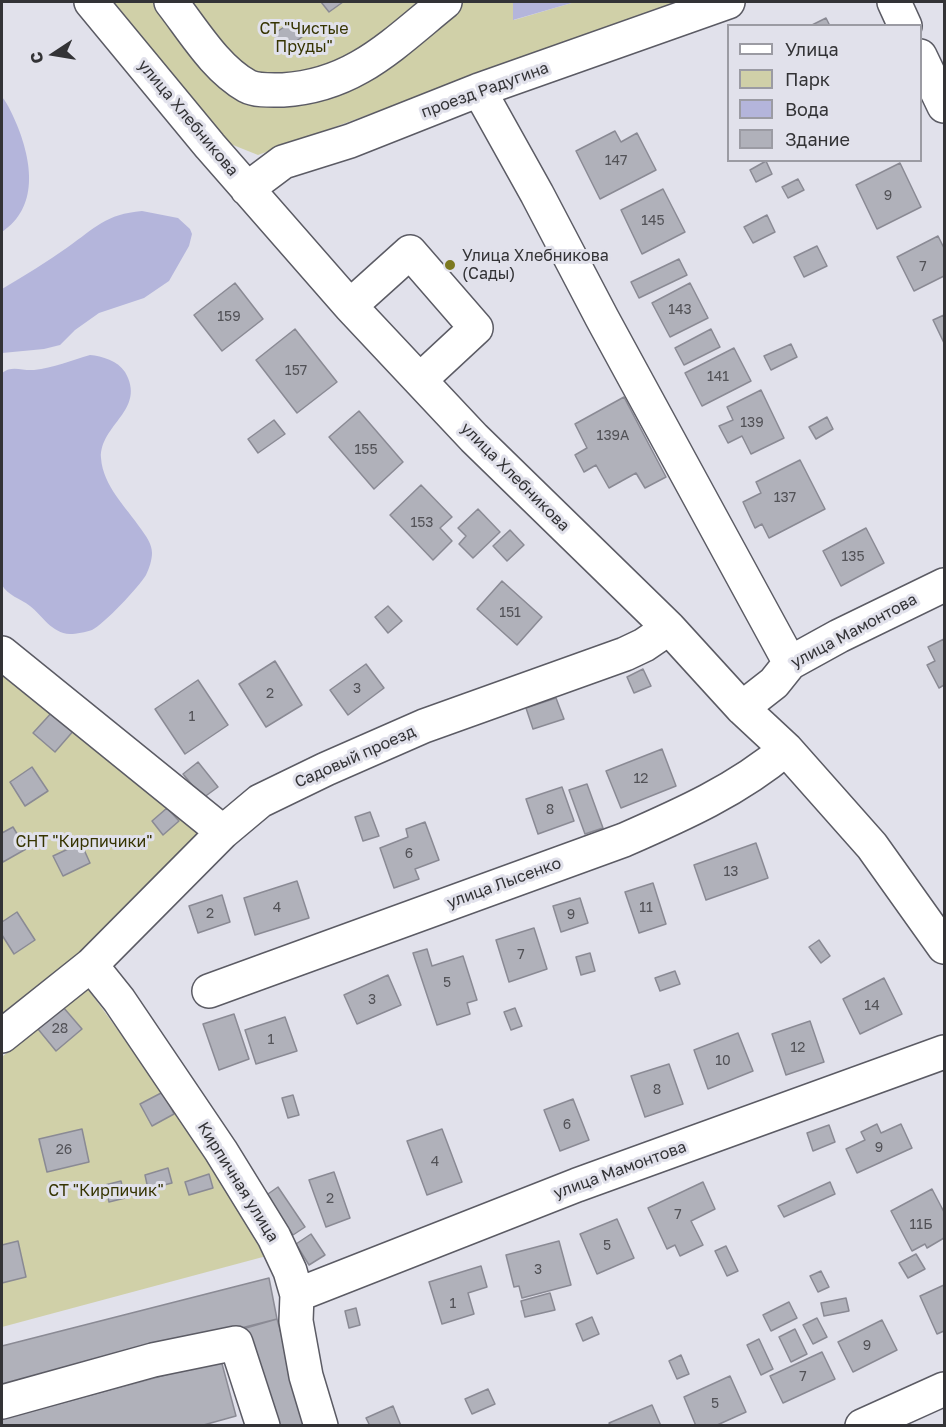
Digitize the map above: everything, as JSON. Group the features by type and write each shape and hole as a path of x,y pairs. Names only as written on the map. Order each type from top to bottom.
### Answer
{"street":[{"name":"улица Хлебникова","path":"91,2 247,189 350,306 474,438 669,628 742,708 786,749 872,846 945,947"},
{"path":"171,2 224,70 249,88 276,90 309,88 339,78 365,65 445,2"},
{"name":"проезд Радугина","path":"247,189 283,162 350,141 479,90 728,2"},
{"path":"894,2 904,24"},
{"path":"922,58 945,106"},
{"path":"479,90 790,663"},
{"path":"350,306 410,252 476,328 420,380"},
{"name":"улица Мамонтова","path":"742,708 774,683 790,663 839,636 945,585"},
{"name":"Садовый проезд","path":"2,1036 91,965 223,832 260,801 424,726 625,654 644,645 669,628"},
{"path":"2,653 223,832"},
{"name":"улица Лысенко","path":"209,992 624,840 729,791 763,769 786,749"},
{"name":"Кирпичная улица","path":"91,965 119,1000 221,1151 274,1237 290,1271 297,1295 296,1322 306,1376 321,1425"},
{"name":"улица Мамонтова","path":"297,1295 577,1185 945,1052"},
{"path":"2,1402 153,1360 236,1343 257,1424"},
{"path":"862,1425 945,1389"}],"green space":[{"path":"113,2 161,2 263,105 303,105 358,79 454,2 513,2 514,20 575,2 677,2 258,155 228,143"},
{"name":"СТ \"Чистые Пруды\"","path":"180,2 429,2 349,67 269,75 247,70"},
{"name":"СНТ \"Кирпичики\"","path":"2,668 80,726 200,836 142,900 2,1022"},
{"name":"СТ \"Кирпичик\"","path":"85,985 198,1140 274,1254 2,1327 2,1057"}],"water":[{"path":"513,2 575,2 513,20"},
{"path":"2,97 22,139 29,169 29,183 22,210 14,222 2,232"},
{"path":"142,211 178,218 192,234 189,246 169,281 144,298 99,313 75,330 60,345 2,353 2,289 102,223 119,215"},
{"path":"90,355 105,358 118,365 125,372 130,385 127,407 107,436 101,458 106,478 116,496 147,537 152,556 146,575 113,613 92,630 70,634 52,627 30,606 11,594 2,585 2,373 13,369 41,369"}],"building":[{"path":"321,2 343,2 329,12"},
{"path":"826,18 829,24 814,24"},
{"path":"291,22 302,37 285,49 274,34"},
{"path":"615,131 621,142 637,133 656,170 600,199 576,151"},
{"path":"766,162 772,174 756,182 750,170"},
{"path":"900,163 921,207 877,229 856,185"},
{"path":"798,179 804,190 788,198 782,187"},
{"path":"663,189 685,232 642,254 621,210"},
{"path":"767,215 775,232 753,243 744,227"},
{"path":"938,236 944,248 944,276 914,291 897,257"},
{"path":"817,246 827,266 804,277 794,257"},
{"path":"679,259 687,275 639,298 631,282"},
{"path":"235,283 263,319 222,351 194,315"},
{"path":"690,283 708,318 670,337 652,303"},
{"path":"944,315 944,343 933,320"},
{"path":"295,329 337,382 297,413 256,360"},
{"path":"711,329 720,347 684,365 675,348"},
{"path":"791,344 797,357 771,370 764,356"},
{"path":"734,348 751,381 702,406 685,373"},
{"path":"761,390 784,438 751,454 742,436 728,443 719,426 733,420 727,407"},
{"path":"624,397 666,477 645,488 636,473 609,488 596,465 584,472 575,455 587,448 575,424"},
{"path":"359,411 403,462 374,489 329,437"},
{"path":"827,417 833,429 816,439 809,427"},
{"path":"274,420 285,434 258,453 248,439"},
{"path":"800,460 825,509 769,538 762,524 755,528 743,502 761,493 756,482"},
{"path":"421,485 452,517 440,528 452,541 433,560 390,515"},
{"path":"478,509 500,532 473,558 459,544 466,536 458,528"},
{"path":"866,528 884,563 841,586 823,551"},
{"path":"510,530 524,545 507,561 493,546"},
{"path":"502,581 542,617 517,645 477,609"},
{"path":"388,606 402,621 388,633 375,617"},
{"path":"944,639 944,685 939,688 927,665 935,661 928,647"},
{"path":"275,661 302,705 266,727 239,684"},
{"path":"366,664 384,688 348,715 330,690"},
{"path":"643,669 651,686 634,693 627,677"},
{"path":"198,680 228,725 185,754 155,709"},
{"path":"556,698 564,719 533,729 526,708"},
{"path":"54,710 75,729 55,752 33,733"},
{"path":"662,749 676,786 621,808 606,771"},
{"path":"198,762 218,787 203,798 183,774"},
{"path":"32,767 48,791 25,806 10,782"},
{"path":"587,784 603,828 585,834 569,790"},
{"path":"562,787 574,821 538,834 526,799"},
{"path":"167,808 179,821 163,835 152,821"},
{"path":"370,812 379,836 363,841 355,817"},
{"path":"425,822 439,860 415,869 419,879 394,888 380,848 408,837 406,829"},
{"path":"13,827 26,849 3,862 2,833"},
{"path":"81,843 90,863 63,876 53,856"},
{"path":"756,843 768,878 706,900 694,865"},
{"path":"297,881 309,918 255,935 244,898"},
{"path":"653,883 666,924 639,933 625,892"},
{"path":"222,895 230,922 198,933 189,906"},
{"path":"580,898 588,923 561,932 553,906"},
{"path":"17,912 35,940 14,954 2,935 2,922"},
{"path":"534,928 547,969 509,982 496,940"},
{"path":"819,940 830,956 821,963 809,947"},
{"path":"427,949 432,966 463,956 477,1000 467,1003 470,1014 437,1025 413,953"},
{"path":"590,953 595,971 581,975 576,957"},
{"path":"675,971 680,984 660,991 655,978"},
{"path":"388,975 401,1005 357,1024 344,995"},
{"path":"884,978 902,1014 860,1034 843,999"},
{"path":"63,1007 82,1029 56,1051 38,1029"},
{"path":"515,1008 522,1026 511,1030 504,1012"},
{"path":"234,1014 249,1059 219,1070 203,1024"},
{"path":"285,1017 297,1051 256,1064 245,1030"},
{"path":"810,1021 824,1062 786,1075 772,1034"},
{"path":"738,1033 753,1071 708,1089 694,1050"},
{"path":"669,1064 683,1104 645,1117 631,1076"},
{"path":"163,1092 174,1114 152,1126 140,1104"},
{"path":"293,1095 299,1115 288,1118 282,1098"},
{"path":"573,1099 589,1140 560,1151 544,1110"},
{"path":"877,1124 881,1133 901,1124 912,1148 857,1173 846,1149 865,1140 861,1132"},
{"path":"829,1125 835,1142 813,1151 807,1133"},
{"path":"82,1129 89,1162 47,1172 39,1139"},
{"path":"442,1129 462,1182 427,1195 407,1141"},
{"path":"168,1168 172,1183 148,1189 145,1175"},
{"path":"334,1172 350,1218 326,1227 309,1180"},
{"path":"209,1174 213,1188 189,1195 185,1182"},
{"path":"121,1181 125,1198 109,1202 105,1185"},
{"path":"703,1182 715,1209 691,1221 703,1245 680,1256 675,1245 667,1249 648,1208"},
{"path":"830,1182 835,1194 784,1217 778,1206"},
{"path":"278,1187 305,1227 293,1235 265,1196"},
{"path":"932,1189 944,1212 944,1238 927,1248 925,1244 912,1251 891,1211"},
{"path":"617,1219 634,1258 597,1274 580,1234"},
{"path":"311,1234 325,1255 309,1265 296,1244"},
{"path":"18,1241 26,1277 2,1283 2,1245"},
{"path":"559,1241 571,1285 522,1298 519,1286 514,1287 506,1255"},
{"path":"726,1246 738,1271 727,1276 715,1251"},
{"path":"916,1254 925,1269 908,1278 899,1263"},
{"path":"481,1266 487,1287 468,1293 474,1314 442,1324 429,1282"},
{"path":"821,1271 829,1287 818,1292 810,1276"},
{"path":"269,1278 277,1319 2,1388 2,1346"},
{"path":"944,1285 944,1331 937,1334 920,1296"},
{"path":"550,1293 555,1310 525,1317 521,1301"},
{"path":"846,1298 849,1311 824,1316 821,1303"},
{"path":"789,1302 797,1318 771,1331 763,1315"},
{"path":"356,1308 360,1325 349,1328 345,1311"},
{"path":"592,1317 599,1334 583,1341 576,1324"},
{"path":"817,1318 827,1337 813,1344 803,1325"},
{"path":"277,1319 307,1426 273,1426 246,1328"},
{"path":"882,1320 897,1350 853,1372 838,1342"},
{"path":"795,1329 807,1354 791,1362 779,1337"},
{"path":"759,1339 773,1369 761,1375 747,1345"},
{"path":"822,1352 835,1379 783,1403 770,1376"},
{"path":"681,1355 689,1374 677,1379 669,1361"},
{"path":"221,1360 236,1416 200,1426 2,1426 2,1419"},
{"path":"730,1376 746,1412 715,1426 696,1426 684,1397"},
{"path":"488,1389 495,1404 472,1414 465,1399"},
{"path":"652,1405 661,1426 611,1426 609,1423"},
{"path":"393,1406 401,1426 370,1426 366,1418"}],"place":[{"name":"Улица Хлебникова (Сады)","path":"450,265"}]}
